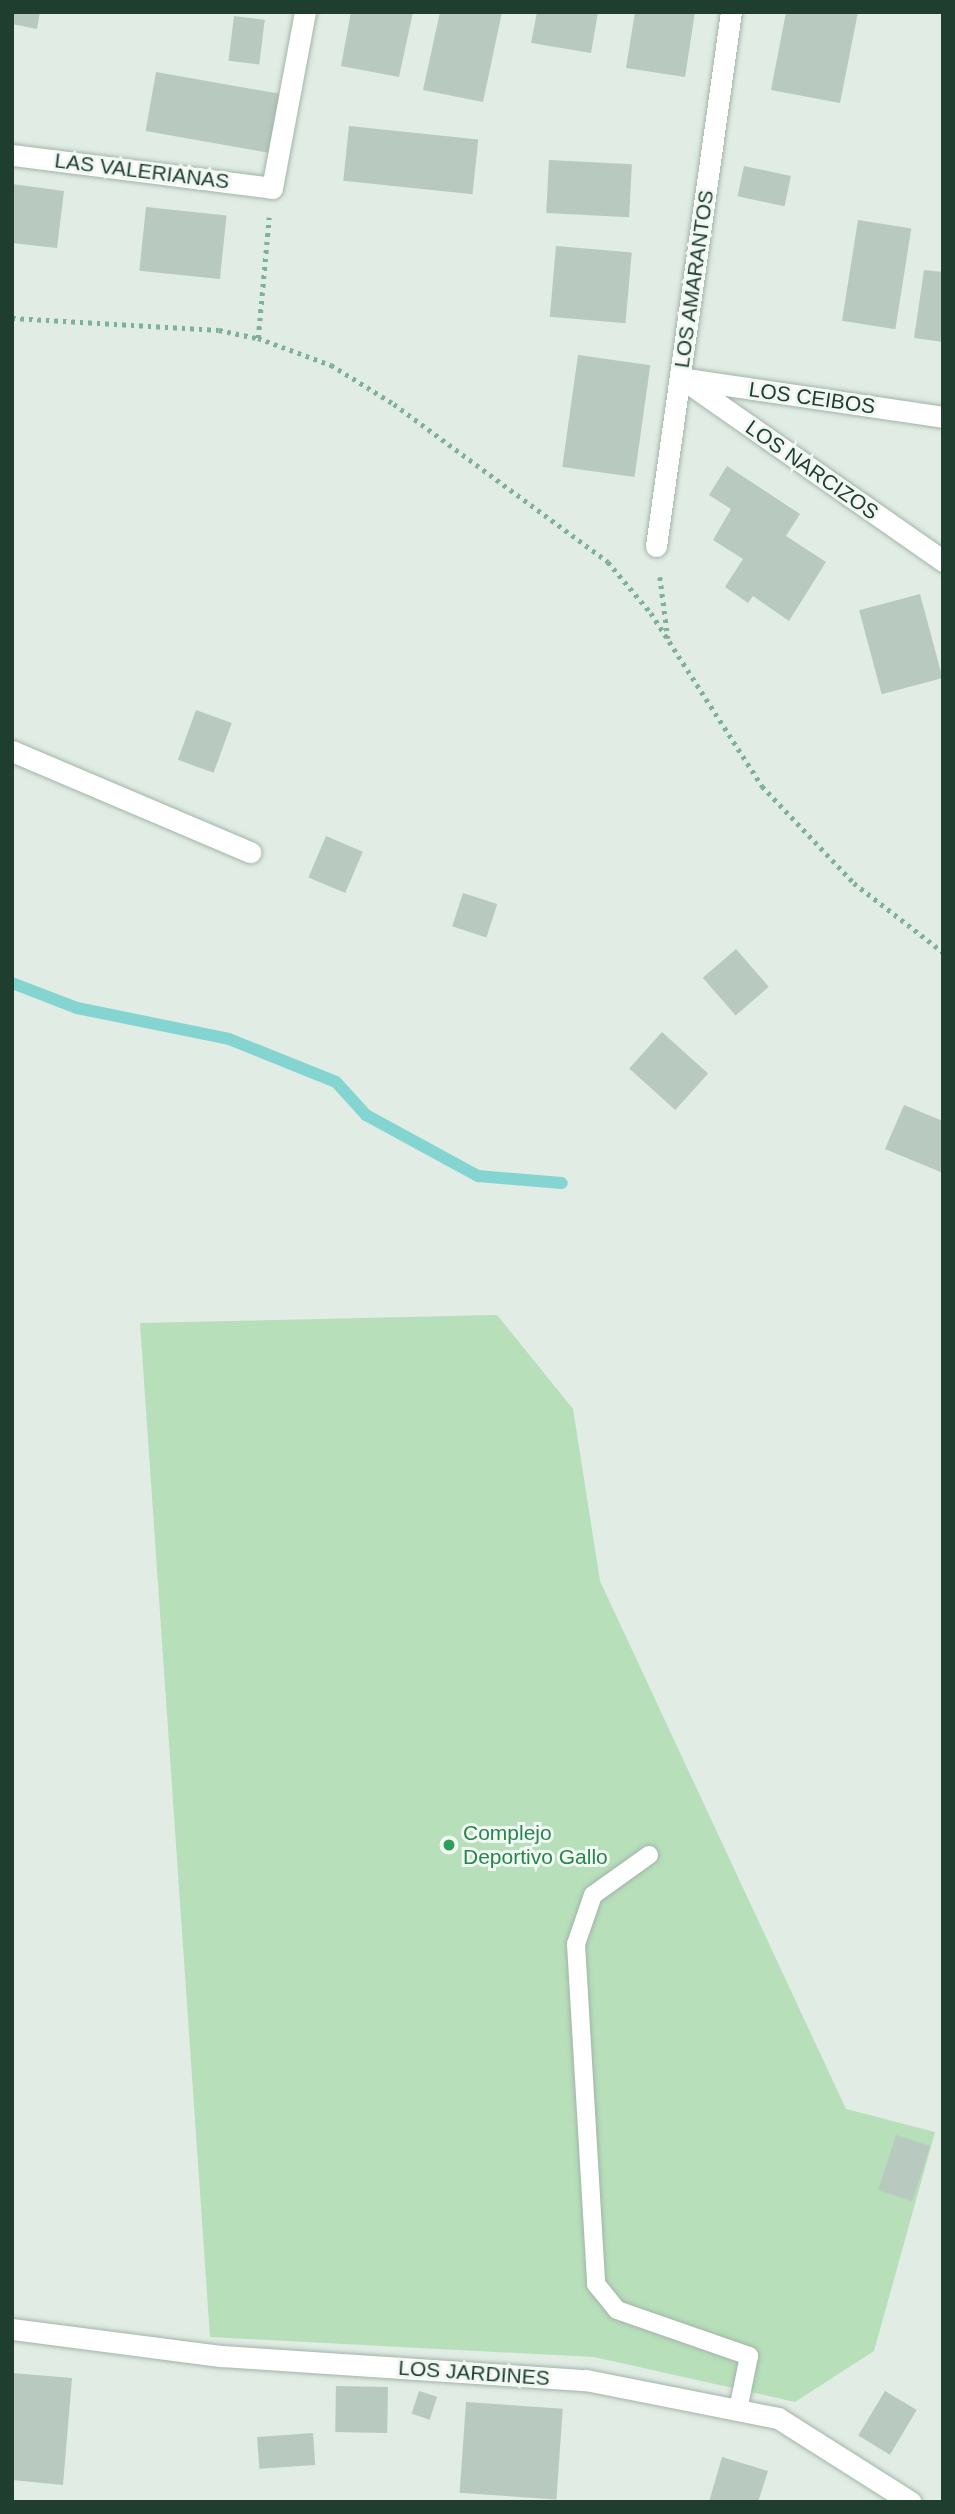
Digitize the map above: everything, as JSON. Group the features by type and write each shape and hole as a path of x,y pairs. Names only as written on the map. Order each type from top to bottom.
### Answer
{"street":[{"path":"272,188 304,12"},
{"name":"LOS AMARANTOS","path":"656,545 731,12"},
{"name":"LAS VALERIANAS","path":"12,155 272,188"},
{"name":"LOS CEIBOS","path":"681,378 943,417"},
{"name":"LOS NARCIZOS","path":"681,378 943,561"},
{"path":"12,751 250,852"},
{"name":"LOS JARDINES","path":"12,2329 221,2356 586,2380 778,2418 911,2502"}],"lane":[{"path":"649,1856 593,1895 576,1944 596,2284 617,2310 749,2356 738,2410"}],"path":[{"path":"258,338 272,188"},
{"path":"12,318 219,330 258,338 363,383 588,545 631,586 727,740 806,836 943,952"},
{"path":"656,545 668,642"}],"green space":[{"name":"Complejo Deportivo Gallo","path":"497,1315 573,1409 600,1581 846,2109 935,2132 874,2351 795,2402 594,2357 210,2337 140,1323"}],"building":[{"path":"12,12 40,12 37,29 12,24"},
{"path":"351,12 413,12 399,77 341,66"},
{"path":"440,12 502,12 483,102 423,90"},
{"path":"537,12 598,12 591,53 531,43"},
{"path":"635,12 695,12 685,77 626,68"},
{"path":"786,12 858,12 840,103 771,90"},
{"path":"234,16 265,20 259,64 229,61"},
{"path":"156,72 285,95 275,154 146,131"},
{"path":"349,126 478,140 473,194 343,181"},
{"path":"549,160 632,164 629,217 546,213"},
{"path":"744,166 791,176 785,206 738,196"},
{"path":"12,184 64,191 57,248 12,243"},
{"path":"146,207 227,215 220,279 139,271"},
{"path":"858,220 911,228 895,329 842,321"},
{"path":"556,246 632,253 626,323 550,317"},
{"path":"924,270 943,272 943,342 914,338"},
{"path":"578,355 650,365 635,477 562,467"},
{"path":"727,466 800,514 786,536 826,562 789,621 753,596 748,603 725,587 743,559 713,540 731,509 709,495"},
{"path":"920,594 943,678 882,694 859,610"},
{"path":"196,710 232,723 214,773 178,760"},
{"path":"326,836 363,852 345,893 308,877"},
{"path":"463,893 497,904 486,937 452,926"},
{"path":"736,949 769,987 736,1016 703,978"},
{"path":"662,1032 708,1073 675,1110 629,1068"},
{"path":"904,1105 943,1121 943,1173 885,1149"},
{"path":"896,2135 930,2146 912,2201 878,2190"},
{"path":"12,2373 72,2378 63,2485 12,2480"},
{"path":"336,2386 388,2387 387,2433 335,2432"},
{"path":"419,2391 437,2397 430,2420 412,2414"},
{"path":"885,2391 917,2410 890,2455 858,2436"},
{"path":"466,2402 563,2409 556,2500 460,2493"},
{"path":"313,2433 315,2465 259,2469 257,2437"},
{"path":"722,2457 768,2471 758,2502 709,2502"}],"waterway":[{"path":"12,983 77,1008 229,1039 336,1082 366,1115 478,1176 562,1183"}],"place":[{"name":"Complejo Deportivo Gallo","path":"449,1845"}]}
